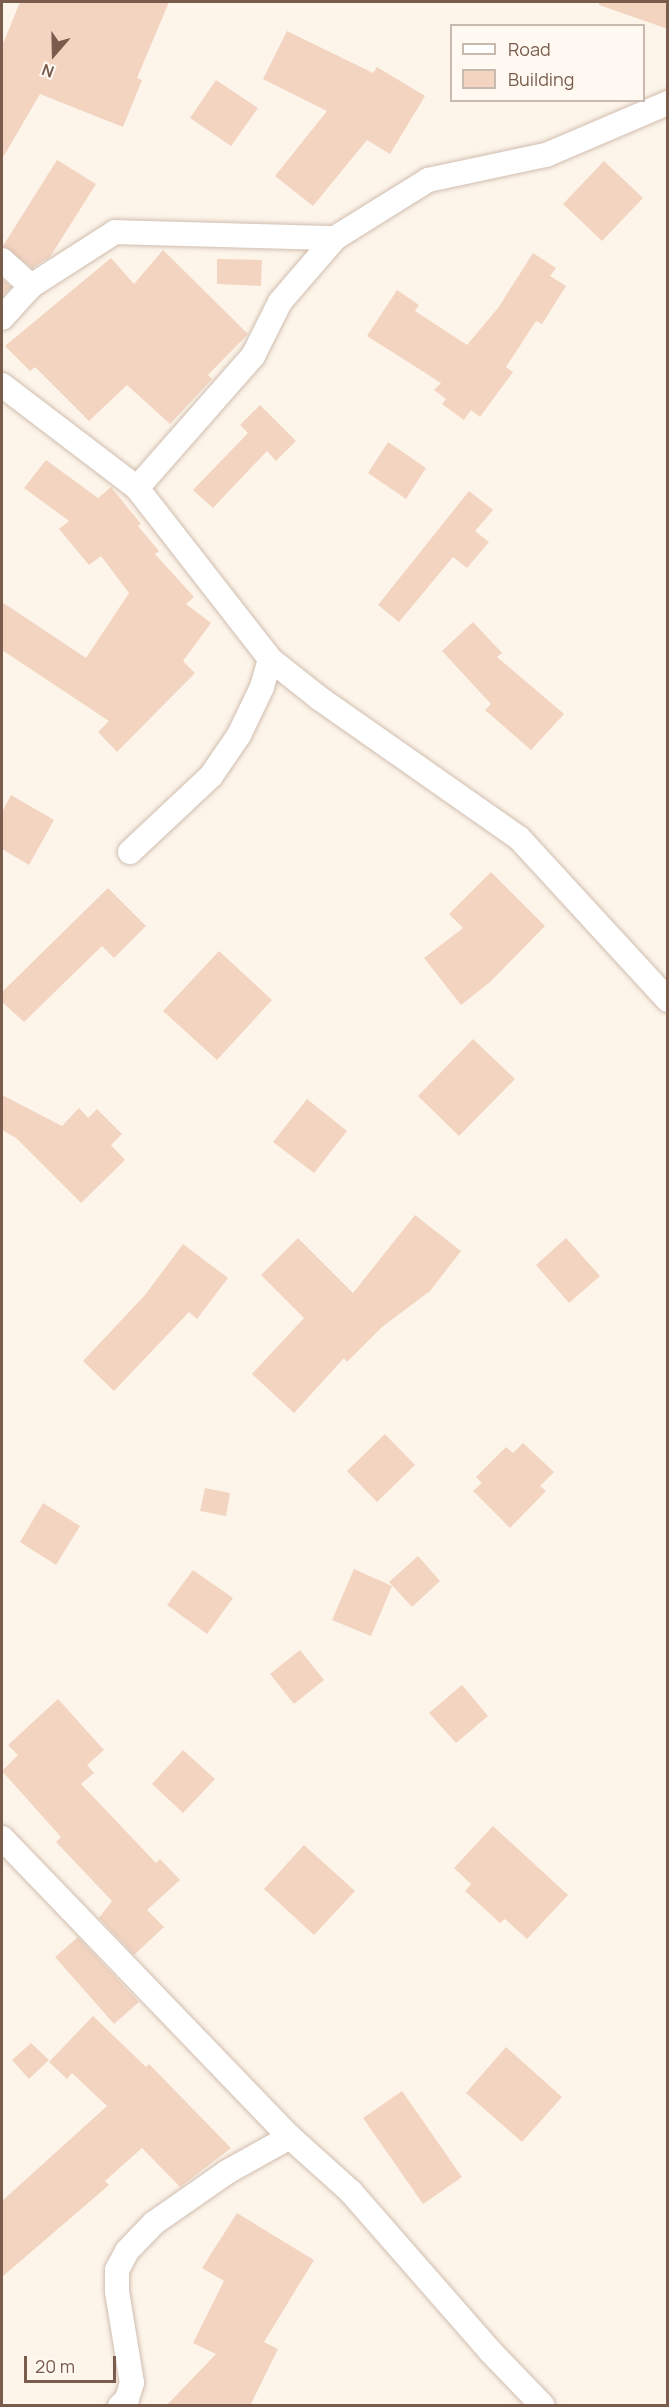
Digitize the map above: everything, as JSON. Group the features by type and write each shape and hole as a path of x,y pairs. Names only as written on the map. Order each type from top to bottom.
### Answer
{"street":[{"path":"137,488 253,356 280,302 335,238 428,180 546,155 668,103"},
{"path":"2,318 31,286 115,232 335,238"},
{"path":"2,260 31,286"},
{"path":"2,385 137,488 270,659 319,698 519,838 668,1000"},
{"path":"130,852 211,776 239,735 262,687 270,659"},
{"path":"2,1838 290,2137 351,2192 490,2351 543,2406"},
{"path":"120,2406 127,2399 132,2382 117,2291 117,2270 127,2251 154,2223 227,2172 290,2137"}],"building":[{"path":"20,2 169,2 137,78 142,80 123,127 40,94 2,159 2,46"},
{"path":"599,2 668,2 668,29 599,5"},
{"path":"287,31 373,73 377,67 425,96 390,154 367,140 313,206 275,176 327,111 263,79"},
{"path":"216,80 258,108 231,146 190,118"},
{"path":"57,160 96,184 50,257 32,268 3,246"},
{"path":"604,161 643,198 602,241 563,204"},
{"path":"163,250 248,334 208,375 212,379 170,424 127,385 89,421 35,367 30,371 5,346 111,258 134,284"},
{"path":"533,253 556,268 550,276 566,286 542,324 536,321 506,367 513,372 480,417 471,410 464,420 442,404 446,399 434,390 441,383 367,336 397,290 419,305 415,311 467,345 498,308"},
{"path":"217,259 262,260 261,286 217,284"},
{"path":"2,279 11,287 2,297"},
{"path":"260,405 296,441 276,461 267,451 213,508 193,490 248,433 240,425"},
{"path":"388,442 426,468 406,499 368,473"},
{"path":"46,460 98,498 111,487 159,551 155,554 194,597 186,604 211,623 183,661 195,673 117,752 98,732 109,721 2,650 2,602 86,658 129,593 101,556 89,565 59,529 69,521 24,488"},
{"path":"469,491 493,510 475,531 489,542 467,568 453,557 399,622 378,605"},
{"path":"473,622 502,653 497,657 564,714 531,750 485,710 491,704 442,651"},
{"path":"11,795 54,820 29,865 2,849 2,812"},
{"path":"491,872 545,926 490,982 461,1005 424,958 463,928 449,914"},
{"path":"108,888 146,926 114,958 102,946 24,1022 2,1002 2,992"},
{"path":"219,951 272,1000 217,1060 163,1011"},
{"path":"473,1039 515,1079 459,1136 418,1096"},
{"path":"2,1095 62,1126 79,1108 88,1118 97,1109 122,1134 111,1145 125,1160 81,1203 16,1138 2,1130"},
{"path":"307,1099 347,1131 314,1173 273,1142"},
{"path":"415,1215 461,1251 430,1291 382,1327 347,1362 344,1358 294,1413 252,1374 304,1318 261,1275 298,1238 353,1293"},
{"path":"566,1238 600,1276 569,1303 536,1265"},
{"path":"183,1244 228,1278 197,1319 189,1312 114,1391 83,1361 145,1295"},
{"path":"385,1434 415,1465 377,1502 347,1471"},
{"path":"523,1443 554,1472 540,1486 546,1491 510,1528 473,1491 482,1483 476,1477 506,1447 513,1453"},
{"path":"205,1488 230,1493 226,1516 200,1511"},
{"path":"43,1503 80,1526 56,1565 20,1542"},
{"path":"418,1556 440,1581 412,1607 389,1582"},
{"path":"354,1569 392,1586 371,1636 332,1620"},
{"path":"193,1570 233,1598 207,1634 167,1605"},
{"path":"300,1650 324,1680 294,1704 270,1674"},
{"path":"462,1685 488,1716 456,1743 429,1713"},
{"path":"58,1699 104,1750 87,1765 94,1773 81,1784 156,1863 160,1859 180,1880 147,1910 164,1927 134,1955 99,1918 112,1901 56,1842 61,1837 2,1771 18,1755 8,1745"},
{"path":"183,1750 215,1779 183,1813 152,1784"},
{"path":"493,1826 568,1895 527,1939 505,1919 500,1923 465,1891 471,1884 454,1868"},
{"path":"304,1845 355,1891 314,1935 264,1889"},
{"path":"78,1937 139,2002 114,2024 55,1957"},
{"path":"93,2016 146,2067 149,2064 231,2148 180,2187 142,2148 105,2181 109,2185 2,2277 2,2201 107,2106 72,2073 67,2079 49,2062"},
{"path":"31,2043 49,2060 29,2079 12,2060"},
{"path":"506,2047 562,2097 522,2142 466,2093"},
{"path":"402,2091 462,2177 423,2204 363,2118"},
{"path":"237,2213 314,2260 264,2342 278,2349 250,2406 166,2406 216,2354 193,2343 224,2281 202,2268"}]}
